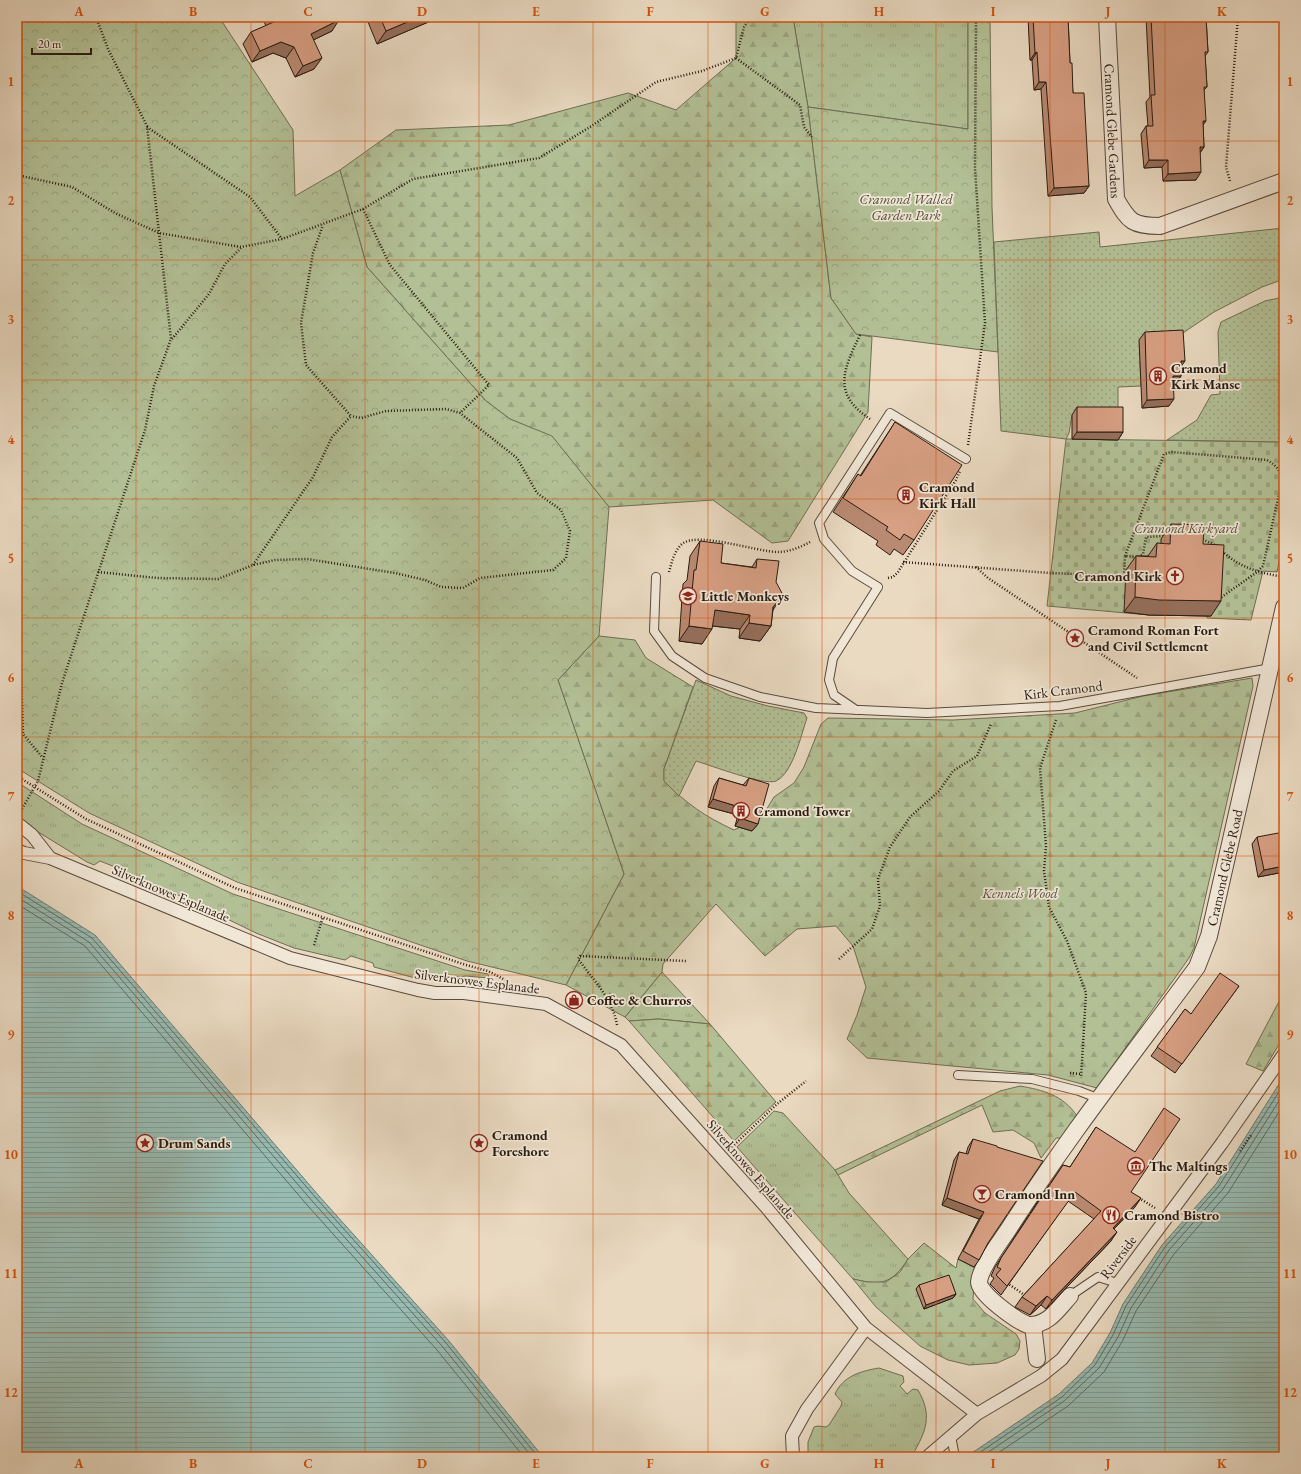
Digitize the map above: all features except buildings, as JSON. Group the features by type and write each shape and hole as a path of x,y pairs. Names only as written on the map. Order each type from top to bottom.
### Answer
{"street":[{"name":"Cramond Glebe Gardens","path":"1107,17 1116,199 1126,217 1143,226 1160,226 1284,181"},
{"name":"Cramond Glebe Road","path":"984,1268 1023,1206 1197,967 1209,936 1271,668 1282,627 1284,607"},
{"path":"17,823 32,835 50,858"},
{"name":"Silverknowes Esplanade","path":"17,850 24,853 50,858 290,958 418,990 435,993 464,993 546,1004 621,1045 766,1207 866,1328 977,1414"},
{"name":"Riverside","path":"977,1414 1041,1376 1062,1359 1222,1144 1284,1054"},
{"path":"984,1268 979,1282 982,1291 1023,1323 1033,1325 1046,1321 1070,1296"},
{"path":"1033,1325 1038,1359"},
{"path":"792,1457 792,1436 807,1409 866,1328"},
{"path":"927,1457 977,1414"}],"lane":[{"path":"856,710 834,695 829,680 833,658 878,587 852,571 824,539 819,523 890,412 966,458"},
{"name":"Kirk Cramond","path":"656,577 654,631 672,656 705,678 760,698 816,708 927,713 1060,706 1271,668"},
{"path":"958,1075 1032,1079 1079,1091 1100,1099"},
{"path":"1070,1296 1098,1277 1118,1282"},
{"path":"951,1436 955,1457"}],"path":[{"path":"96,17 108,49 147,126 172,339"},
{"path":"736,58 744,27 751,17"},
{"path":"878,587 885,579 893,577 898,572 902,562 956,480 966,458 985,323 975,168 976,17"},
{"path":"1236,199 1226,167 1238,17"},
{"path":"736,58 800,105 804,127 812,137"},
{"path":"17,175 72,187 115,213 159,233 241,247 282,239 363,209 413,179 539,158 590,127 656,82 702,70 736,58"},
{"path":"147,126 250,197 282,239"},
{"path":"363,209 390,265 489,385 460,413"},
{"path":"98,572 157,578 218,579 253,565 275,560 307,559 410,576 425,580 441,587 463,588 480,578 554,570 566,558 570,531 561,510 537,493 516,458 460,413 446,410 415,410 386,411 361,418 351,416 306,365 301,323 313,253 323,224"},
{"path":"20,811 38,781 62,683 145,430 154,386 172,339 209,294 225,264 241,247"},
{"path":"860,335 848,364 845,378 846,396 856,410 882,426"},
{"path":"253,565 313,477 332,437 351,416"},
{"path":"902,562 1050,573 1124,576 1125,556 1164,454 1171,452 1262,458 1276,466 1282,481 1264,562 1261,569 1216,601"},
{"path":"656,577 667,578 674,554 683,543 698,539 779,552 800,548 822,534"},
{"path":"1125,556 1138,557 1143,554 1146,537 1161,537 1170,534"},
{"path":"1195,535 1217,545 1234,561 1257,572 1284,577"},
{"path":"976,567 988,578 1154,689"},
{"path":"17,667 21,675 23,734 44,758"},
{"path":"1060,706 1040,768 1046,846 1044,871 1048,907 1067,942 1086,993 1079,1091"},
{"path":"839,960 872,929 880,906 878,879 890,847 910,818 939,791 953,771 977,756 998,709"},
{"path":"17,776 86,819 235,888 466,965 488,970 514,985"},
{"path":"314,945 323,917"},
{"path":"621,1045 616,1014 608,1000 578,959 580,956 686,961"},
{"path":"721,1157 777,1104 806,1081"},
{"path":"1240,1151 1251,1135"},
{"path":"1135,1195 1167,1216"},
{"path":"984,1268 1053,1315"}],"green space":[{"path":"17,17 219,17 293,130 295,196 340,170 367,267 486,401 510,419 552,436 609,507 599,636 558,680 624,874 566,985 467,961 237,882 89,813 17,768"},
{"path":"736,17 793,17 808,107 831,298 856,334 872,337 868,412 788,541 772,543 713,500 609,507 552,437 510,419 486,401 367,267 340,170 396,130 509,125 628,93 676,110 736,58"},
{"path":"793,17 968,17 968,129 808,107"},
{"name":"Cramond Walled Garden Park","path":"968,17 990,17 992,207 998,352 856,334 831,298 808,107 968,129"},
{"path":"1284,228 1284,279 1262,287 1214,312 1140,362 1141,386 1118,387 1118,415 1072,415 1069,433 1066,439 1001,431 994,242 1099,232 1100,247"},
{"path":"1284,297 1284,442 1167,440 1197,420 1211,395 1220,394 1218,332 1221,322 1265,301"},
{"name":"Cramond Kirkyard","path":"1066,439 1284,442 1284,538 1277,572 1263,571 1251,620 1207,618 1207,616 1149,615 1047,606"},
{"name":"Kennels Wood","path":"599,636 635,640 646,658 693,687 664,769 664,781 696,809 734,830 762,817 774,797 794,783 804,767 821,724 828,718 953,720 1075,713 1143,696 1252,678 1253,686 1194,948 1189,958 1097,1088 1048,1075 867,1058 847,1039 866,987 853,946 836,926 797,929 765,956 716,904 663,964 662,972 625,1017 566,985 624,874 558,680"},
{"path":"696,680 731,696 768,706 804,713 807,718 796,753 782,777 776,781 760,781 696,761 679,796 664,781 664,769"},
{"path":"17,782 82,824 233,894 465,970 488,974 489,978 466,976 434,980 419,979 374,967 373,963 351,956 345,960 294,948 256,933 174,893 123,875 120,869 100,861 94,865 87,862 17,819"},
{"path":"662,972 710,1024 659,1019 629,1021 625,1017"},
{"path":"1284,992 1284,1036 1263,1071 1246,1064"},
{"path":"659,1019 710,1024 776,1102 734,1141 629,1021"},
{"path":"1020,1086 1037,1089 1059,1098 1077,1116 1062,1138 1056,1138 1041,1158 1034,1143 1013,1130 993,1132 982,1105 838,1175 835,1170 1000,1091"},
{"path":"774,1111 783,1113 835,1170 849,1193 908,1259 897,1274 885,1281 878,1282 853,1279 737,1147"},
{"path":"924,1243 956,1268 958,1259 975,1268 973,1299 985,1313 1016,1334 1020,1341 1019,1349 1015,1355 997,1363 969,1365 948,1360 920,1346 876,1307 853,1279 867,1282 886,1282 900,1272 908,1259"},
{"path":"879,1368 903,1376 904,1382 900,1386 907,1394 913,1389 918,1390 923,1399 926,1423 921,1439 912,1456 904,1457 898,1454 892,1457 808,1457 808,1442 814,1427 826,1427 829,1425 841,1406 842,1402 835,1394 838,1388 853,1375"}],"water":[{"name":"Drum Sands","path":"17,886 95,935 319,1196 449,1341 543,1457 17,1457"},
{"path":"1284,1076 1284,1457 966,1457 1059,1394 1092,1363 1110,1333 1123,1304 1162,1245 1216,1184"}],"place":[{"name":"Cramond Kirk Manse","path":"1158,376"},
{"name":"Cramond Kirk Hall","path":"906,495"},
{"name":"Cramond Kirk","path":"1175,576"},
{"name":"Little Monkeys","path":"688,596"},
{"name":"Cramond Roman Fort and Civil Settlement","path":"1075,638"},
{"name":"Cramond Tower","path":"741,811"},
{"name":"Coffee & Churros","path":"574,1000"},
{"name":"Drum Sands","path":"145,1143"},
{"name":"Cramond Foreshore","path":"479,1143"},
{"name":"The Maltings","path":"1136,1166"},
{"name":"Cramond Inn","path":"982,1194"},
{"name":"Cramond Bistro","path":"1111,1215"}]}
